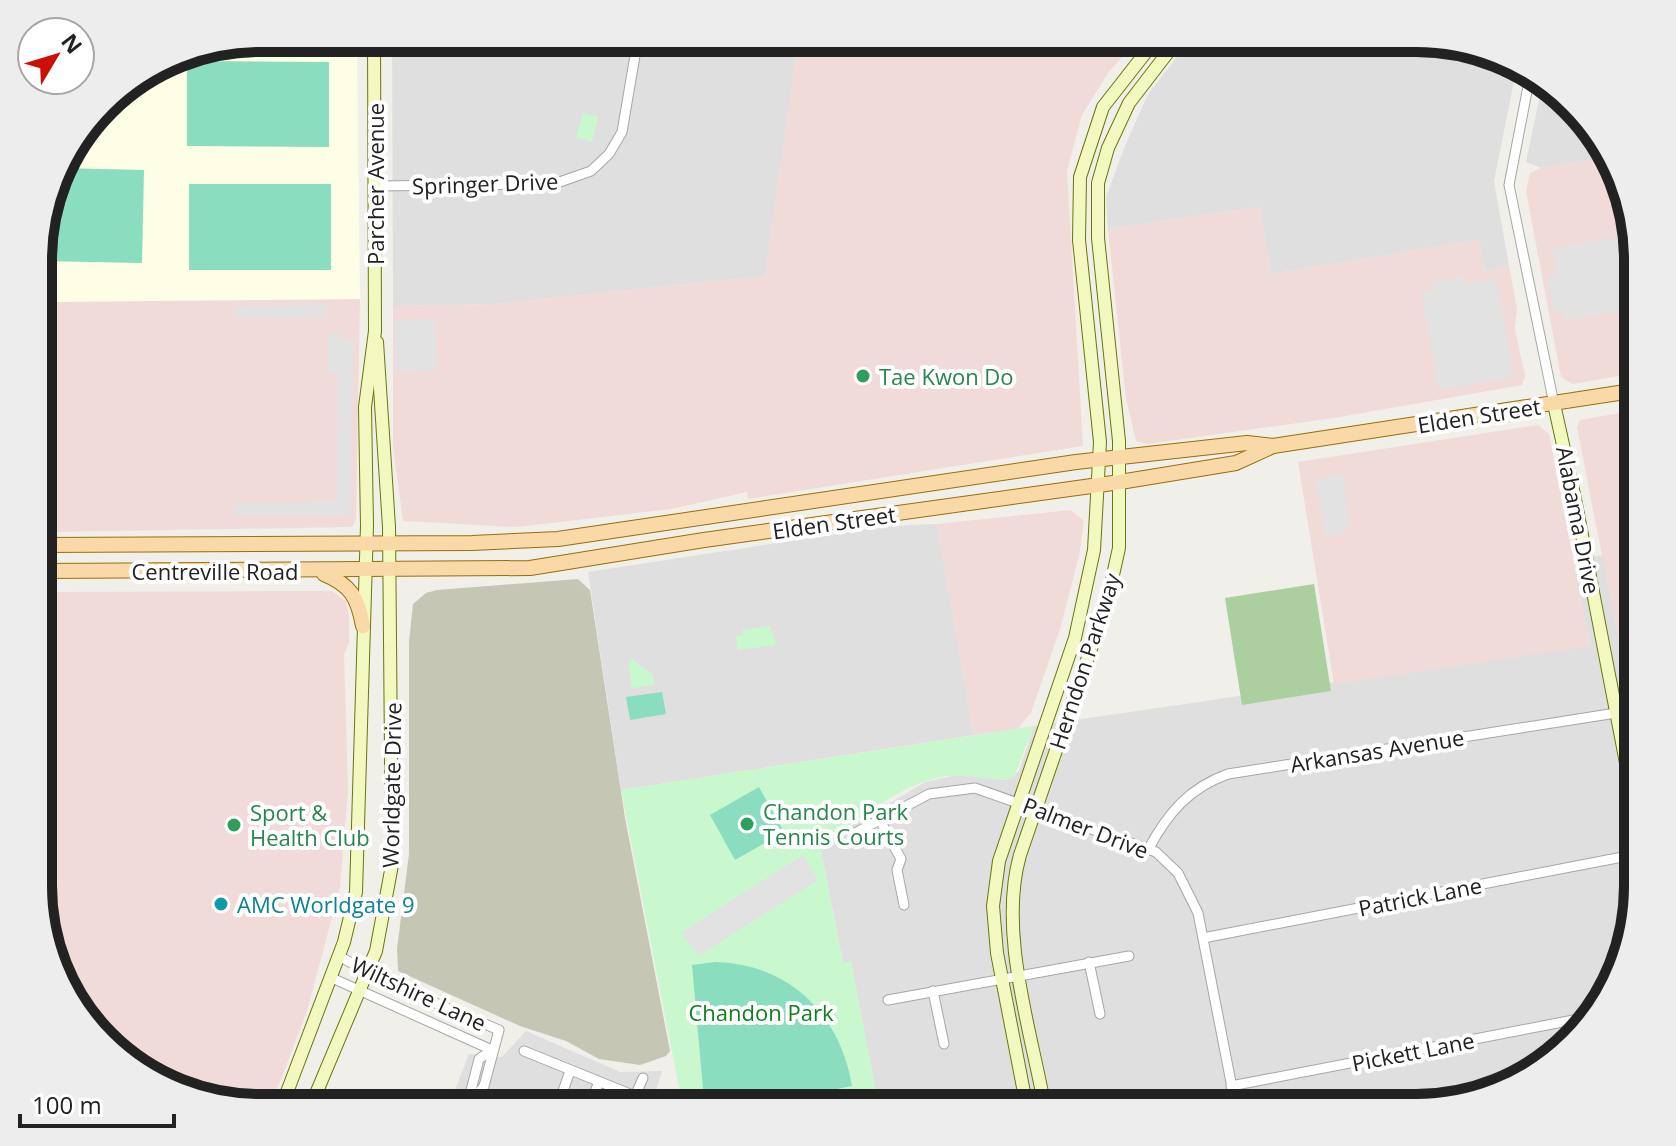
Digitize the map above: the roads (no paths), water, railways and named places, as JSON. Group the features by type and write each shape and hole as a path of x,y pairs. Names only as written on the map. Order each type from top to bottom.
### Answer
{"main road":[{"name":"Elden Street","path":"389,543 504,543 582,536 1099,460 1247,443 1273,446 1624,392"},
{"name":"Elden Street","path":"390,571 492,571 586,559 1236,463 1273,446"},
{"name":"Centreville Road","path":"52,545 389,543"},
{"name":"Centreville Road","path":"52,571 390,571"},
{"path":"316,571 350,589 359,605 363,626"}],"street":[{"name":"Parcher Avenue","path":"366,542 365,407 375,331 374,52"},
{"name":"Springer Drive","path":"375,186 554,184 591,171 609,154 622,132 636,52"},
{"name":"Herndon Parkway","path":"1024,1094 993,920 994,890 999,861 1081,617 1094,550 1099,460 1078,223 1080,177 1103,107 1146,52"},
{"name":"Herndon Parkway","path":"1042,1094 1020,974 1011,897 1016,868 1110,592 1119,548 1120,459 1098,238 1098,183 1108,148 1129,103 1168,52"},
{"name":"Alabama Drive","path":"1528,86 1509,185 1624,754"},
{"name":"Parcher Avenue","path":"375,331 381,374 389,543"},
{"name":"Worldgate Drive","path":"286,1094 332,978 353,911 357,878 366,542"},
{"name":"Worldgate Drive","path":"316,1094 368,972 379,938 392,865 389,543"},
{"name":"Arkansas Avenue","path":"1149,848 1162,824 1184,798 1228,774 1624,713"},
{"name":"Palmer Drive","path":"853,834 881,822 913,801 944,789 975,788 1149,848 1167,862 1187,885 1203,938 1233,1094"},
{"path":"881,822 901,859 897,870 904,905"},
{"name":"Patrick Lane","path":"1203,938 1624,857"},
{"name":"Wiltshire Lane","path":"332,978 492,1050 499,1030 339,956"},
{"path":"888,1000 1129,956"},
{"path":"1089,962 1100,1014"},
{"path":"933,991 944,1044"},
{"name":"Pickett Lane","path":"1231,1086 1574,1020"},
{"path":"478,1094 493,1061 492,1050"},
{"path":"524,1051 630,1094"},
{"path":"562,1094 570,1071"},
{"path":"636,1094 643,1078"},
{"path":"594,1094 599,1082"}],"place":[{"name":"Tae Kwon Do","path":"863,376"},
{"name":"Chandon Park Tennis Courts","path":"747,824"},
{"name":"Sport & Health Club","path":"234,825"},
{"name":"AMC Worldgate 9","path":"221,904"}],"park label":[{"name":"Chandon Park","path":"761,1012"}]}
